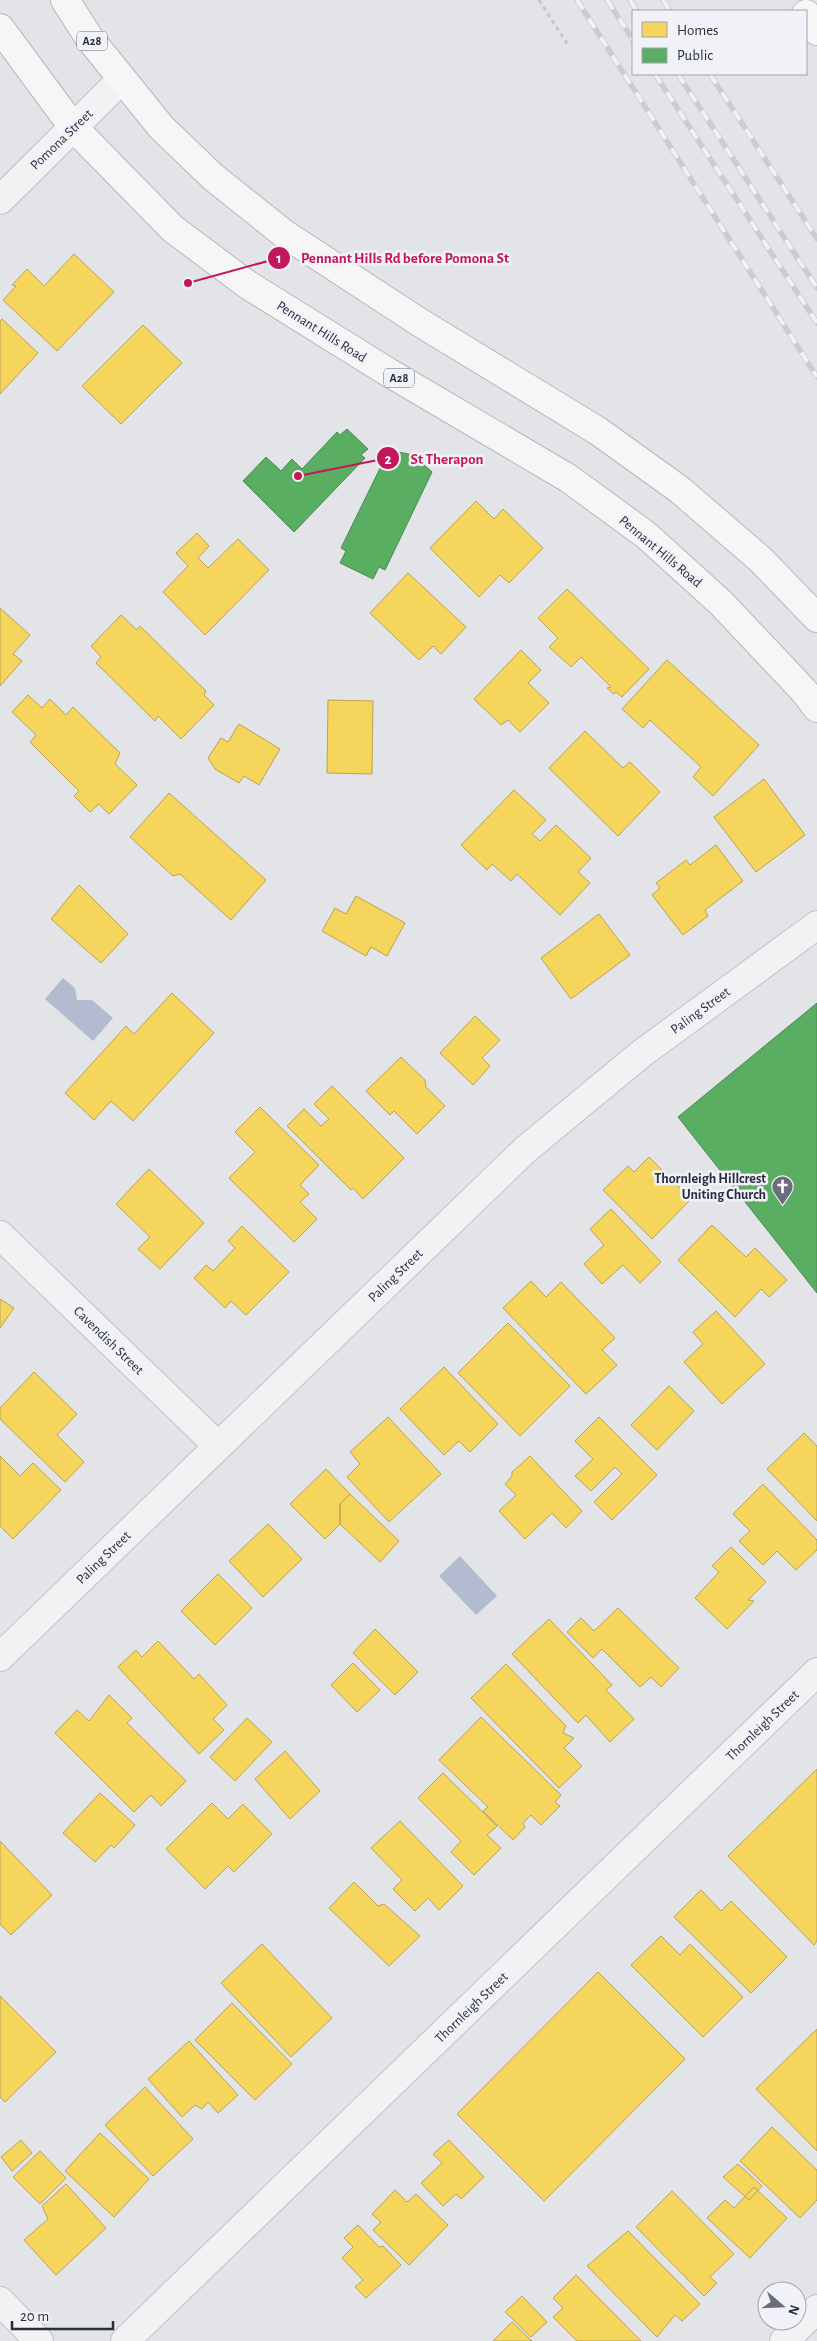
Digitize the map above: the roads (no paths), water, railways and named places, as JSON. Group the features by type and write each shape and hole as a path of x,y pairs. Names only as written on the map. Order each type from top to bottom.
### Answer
{"main road":[{"name":"A28","path":"65,0 90,38 161,126 214,177 283,233 419,322 598,431 680,490 761,560 817,618"},
{"path":"807,15 817,31"},
{"name":"Pennant Hills Road","path":"0,28 73,127 173,229 248,285 388,372 568,478 646,536 721,603 804,691 817,708"}],"street":[{"name":"Pomona Street","path":"0,200 122,79"},
{"name":"Paling Street","path":"0,1657 525,1150 641,1054 817,925"},
{"name":"Cavendish Street","path":"0,1235 218,1446"},
{"name":"Thornleigh Street","path":"125,2341 817,1672"},
{"path":"0,2302 39,2341"},
{"path":"784,2341 817,2309"}],"water":[{"path":"63,978 75,988 77,1000 92,1000 113,1018 93,1041 45,999"},
{"path":"460,1556 497,1596 476,1615 439,1576"}],"railway":[{"path":"577,0 817,377"},
{"path":"607,0 632,38"},
{"path":"630,0 636,10"},
{"path":"663,0 669,10"},
{"path":"656,75 817,323"},
{"path":"679,75 817,288"},
{"path":"711,75 817,239"}],"place":[{"name":"Pennant Hills Rd before Pomona St","path":"188,283"},
{"name":"St Therapon","path":"298,476"},
{"name":"Thornleigh Hillcrest Uniting Church","path":"782,1205"}]}
